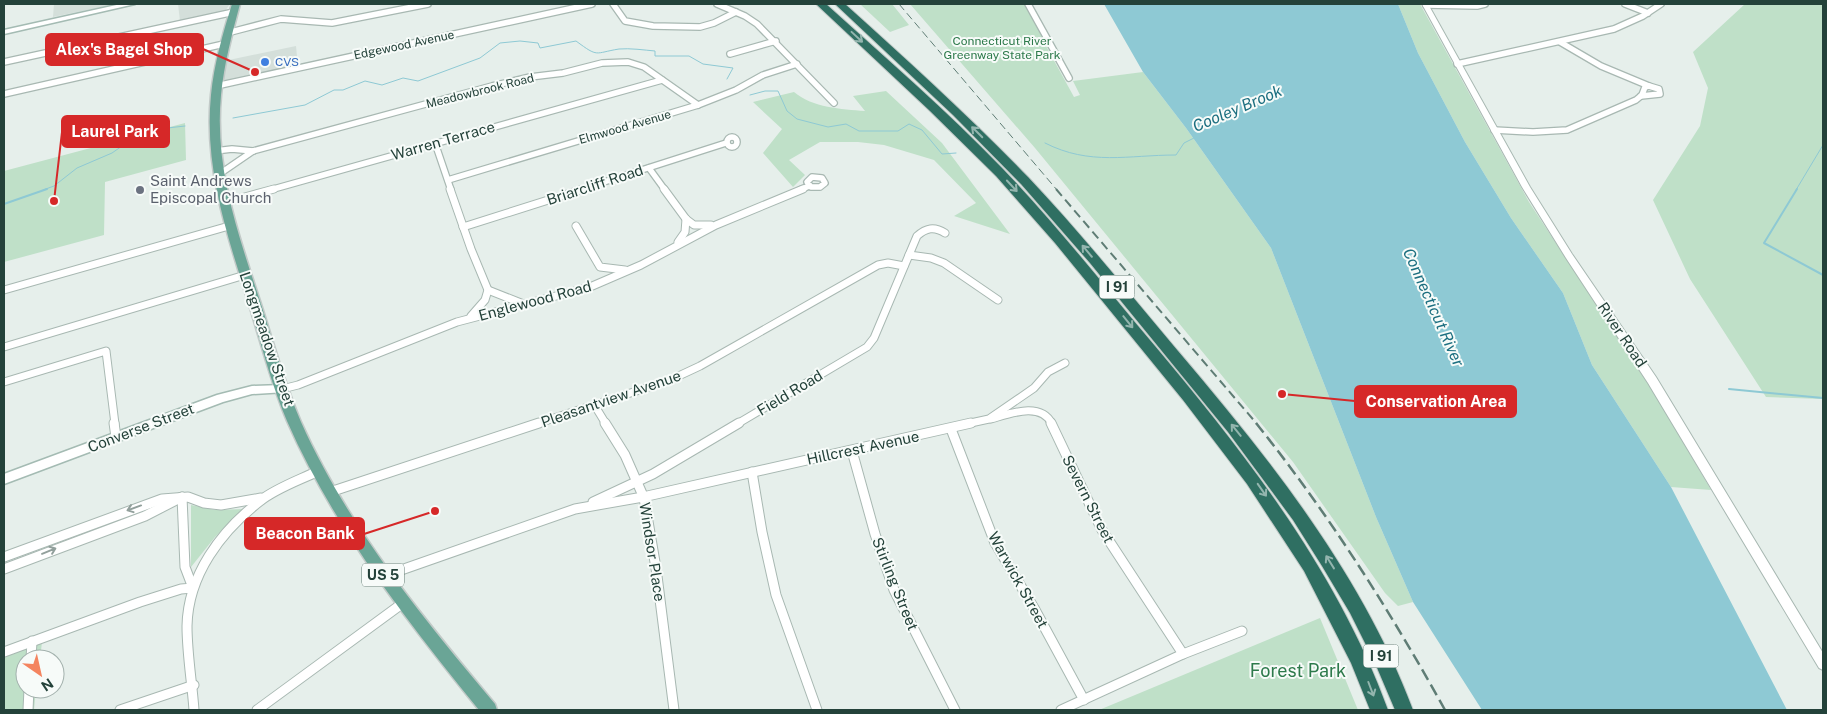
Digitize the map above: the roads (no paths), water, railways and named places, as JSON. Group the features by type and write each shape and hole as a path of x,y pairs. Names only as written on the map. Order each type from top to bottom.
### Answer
{"highway":[{"name":"I 91","path":"821,4 953,127 1005,179 1072,254 1226,442 1280,517 1317,578 1346,633 1379,710"},
{"name":"I 91","path":"840,4 946,102 1026,182 1121,291 1252,449 1302,518 1335,571 1367,627 1404,710"}],"main road":[{"path":"4,32 131,4"},
{"name":"Longmeadow Street","path":"235,8 224,44 216,86 214,125 218,175 229,226 282,388 318,471 330,492 403,603 489,710"},
{"name":"Converse Street","path":"4,479 228,396 252,390 282,388"}],"street":[{"path":"227,33 283,20 299,20 318,24 332,23 428,4"},
{"name":"Edgewood Avenue","path":"216,86 592,4"},
{"path":"613,4 625,21 646,25 702,27 718,22 736,12"},
{"path":"717,4 752,20 776,41 834,103"},
{"path":"1028,4 1070,78"},
{"path":"1425,4 1477,6 1485,4"},
{"name":"River Road","path":"1425,4 1526,187 1569,256 1652,380 1823,662"},
{"path":"1625,4 1648,13"},
{"path":"1457,64 1614,29 1648,13 1661,4"},
{"path":"4,62 235,8"},
{"path":"730,54 776,41"},
{"path":"1494,130 1534,132 1568,130 1600,117 1641,96 1660,94 1659,89 1601,66 1560,42"},
{"path":"4,94 224,44"},
{"name":"Meadowbrook Road","path":"215,150 253,151 480,89 530,77 563,73 618,61 635,63 698,105"},
{"name":"Elmwood Avenue","path":"448,180 698,105 736,90 763,75 797,64"},
{"name":"Warren Terrace","path":"223,203 662,80"},
{"path":"1641,96 1645,87 1649,86"},
{"path":"435,143 463,227 488,290 515,302 524,303"},
{"name":"Briarcliff Road","path":"463,227 726,143"},
{"name":"Meadowbrook Road","path":"218,175 253,151"},
{"path":"649,168 686,219 697,226 716,225"},
{"name":"Englewood Road","path":"282,388 290,388 469,318 524,303 548,300 590,287 631,270 716,225 809,186"},
{"path":"674,247 685,232 686,219"},
{"path":"4,290 229,226"},
{"path":"576,226 600,267 600,275 590,287"},
{"name":"Field Road","path":"384,576 613,494 638,482 867,347 876,336 917,236 925,229 936,227 945,233"},
{"path":"909,255 931,258 944,263 998,300"},
{"name":"Pleasantview Avenue","path":"330,492 642,391 686,374 878,265 888,263 904,266"},
{"path":"600,267 614,270 631,270"},
{"path":"4,347 245,275"},
{"path":"469,318 480,307 488,290"},
{"path":"4,382 106,351 116,437"},
{"name":"Hillcrest Avenue","path":"643,497 990,419 1034,388 1048,372 1065,363"},
{"name":"Windsor Place","path":"595,406 625,455 643,497 656,568 674,710"},
{"name":"Severn Street","path":"990,419 1032,410 1043,414 1050,420 1102,530 1183,654"},
{"name":"Warwick Street","path":"951,429 995,543 1034,608 1084,700"},
{"name":"Stirling Street","path":"852,451 875,534 894,590 955,710"},
{"path":"4,557 150,502 166,498 188,497 204,503 221,505 244,502 266,496 318,471"},
{"path":"752,472 762,532 778,601 818,710"},
{"path":"194,710 194,685 187,624 193,588 205,561 216,543 232,525 266,496"},
{"path":"4,569 146,516 182,497"},
{"path":"182,497 185,567 193,588"},
{"name":"Field Road","path":"575,509 643,497"},
{"path":"4,652 156,597 181,589 193,588"},
{"path":"257,710 403,603"},
{"path":"1061,710 1183,654 1242,631"},
{"path":"32,642 32,649"},
{"path":"120,710 194,685"}],"water":[{"name":"Connecticut River","path":"1104,4 1398,4 1418,53 1465,142 1511,218 1563,293 1592,365 1671,487 1787,710 1482,710 1413,602 1376,517 1271,248 1186,128 1143,72"}],"waterway":[{"name":"Cooley Brook","path":"233,118 305,105 334,90 343,90 365,81 382,85 403,78 418,81 480,58 500,43 520,41 538,43 540,48 576,41 597,53 628,49 655,51 655,56 689,56 703,64 733,68 727,79"},
{"name":"Cooley Brook","path":"750,95 765,91 778,91 787,111 797,119 828,127 846,124 859,131 898,131 909,124 922,130 942,154 956,153"},
{"name":"Cooley Brook","path":"43,190 54,186 77,168 112,153 135,137 150,130 185,126"},
{"name":"Cooley Brook","path":"1045,143 1078,155 1109,158 1176,155 1184,143 1194,138"},
{"path":"1796,190 1823,145"},
{"name":"Cooley Brook","path":"4,204 47,189"},
{"path":"1797,189 1764,243 1823,275"},
{"path":"1729,389 1823,398"}],"railway":[{"path":"899,4 1057,190"},
{"path":"1056,189 1257,424"},
{"path":"1256,423 1333,527 1380,599 1445,710"}],"place":[{"name":"CVS","path":"265,62"},
{"name":"Alex's Bagel Shop","path":"255,72"},
{"name":"Saint Andrews Episcopal Church","path":"140,190"},
{"name":"Laurel Park","path":"54,201"},
{"name":"Conservation Area","path":"1282,394"},
{"name":"Beacon Bank","path":"435,511"}],"park label":[{"name":"Connecticut River Greenway State Park","path":"1002,48"},
{"name":"Forest Park","path":"1298,671"}]}
